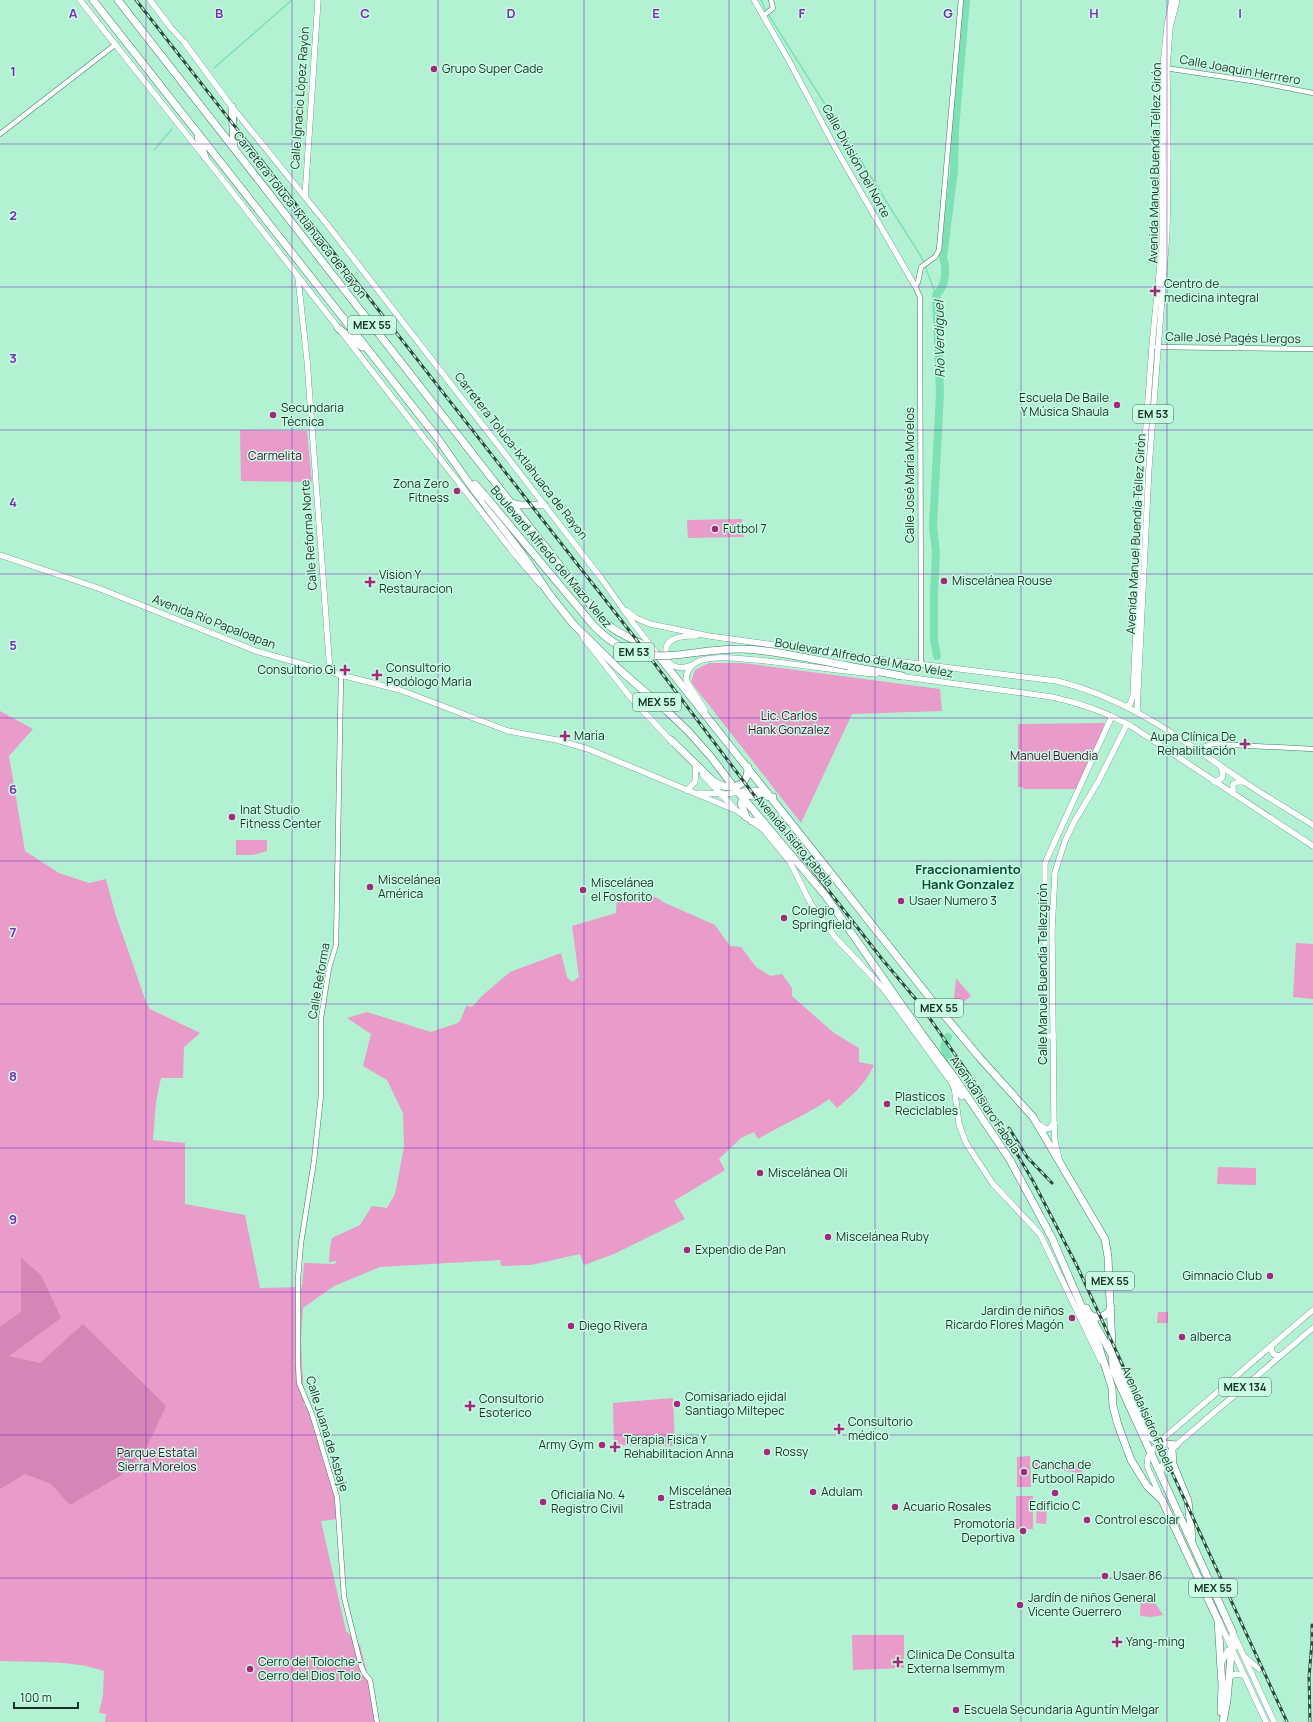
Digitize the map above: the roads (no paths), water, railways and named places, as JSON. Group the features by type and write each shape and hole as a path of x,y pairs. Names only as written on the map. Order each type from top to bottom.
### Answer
{"highway":[{"name":"MEX 55","path":"93,0 455,462 471,486 523,555 550,595 574,625"},
{"name":"Carretera Toluca-Ixtlahuaca de Rayon","path":"118,0 604,622 615,632 644,644 657,654"},
{"path":"232,107 234,147"},
{"path":"195,131 205,157"},
{"path":"338,328 371,354"},
{"name":"Boulevard Alfredo del Mazo Velez","path":"455,462 593,625 604,636 622,648 640,654 663,657 723,650 750,650 902,676"},
{"path":"510,503 520,505 544,504"},
{"name":"Avenida Isidro Fabela","path":"574,625 620,670 677,720 711,757 836,908 1010,1160 1062,1259 1099,1347 1112,1388 1113,1406 1118,1425 1131,1460 1147,1486 1162,1500 1218,1620"},
{"name":"Avenida Isidro Fabela","path":"657,654 930,998 979,1057 1031,1113 1039,1125 1060,1164 1105,1239 1108,1257 1113,1370 1233,1633"},
{"path":"671,740 713,781 724,786 736,789 746,781 748,767"},
{"path":"764,830 763,821 749,819 741,806 744,798 754,795 770,795"},
{"path":"954,1086 976,1110"},
{"path":"1062,1259 1112,1355 1148,1435 1158,1443 1174,1448 1173,1464 1188,1501 1193,1544"},
{"path":"1089,1313 1094,1316 1102,1316 1107,1314 1111,1308"},
{"name":"MEX 55","path":"1218,1620 1222,1663 1222,1698 1219,1722"},
{"path":"1231,1648 1233,1633"},
{"name":"MEX 55","path":"1223,1722 1231,1648"}],"main road":[{"path":"80,0 205,157 518,559 550,595"},
{"name":"Carretera Toluca-Ixtlahuaca de Rayon","path":"150,0 184,42 232,107 305,197 544,504 621,606"},
{"name":"Calle Ignacio López Rayón","path":"305,197 318,0"},
{"name":"Calle División Del Norte","path":"754,0 764,15 836,149 915,286"},
{"name":"Avenida Manuel Buendía Téllez Girón","path":"1137,711 1162,225 1167,26 1172,0"},
{"name":"Avenida Manuel Buendía Téllez Girón","path":"1165,68 1170,27 1177,0"},
{"name":"Calle Reforma Norte","path":"298,276 308,367 330,672"},
{"name":"Avenida Manuel Buendía Téllez Girón","path":"1127,706 1130,704 1133,696 1143,468 1155,347"},
{"name":"Avenida Río Papaloapan","path":"0,554 98,588 246,648 400,690 508,731 557,740 588,749 736,810"},
{"path":"621,606 657,654"},
{"name":"Boulevard Alfredo del Mazo Velez","path":"621,606 636,618 650,624 709,636 1057,680 1095,691 1137,711 1197,749 1244,782 1313,825"},
{"name":"Avenida Isidro Fabela","path":"574,625 590,648 624,690 696,767 719,794 736,810 764,830 793,866 810,902 827,927 840,943 882,987 954,1086"},
{"path":"709,636 681,636 673,639 668,644 666,654 672,665 679,668 693,665 703,660 735,659 902,676"},
{"path":"693,665 687,673 686,682 713,723"},
{"name":"Boulevard Alfredo del Mazo Velez","path":"902,676 1052,697 1076,702 1112,716 1127,724 1313,846"},
{"path":"1053,1036 1045,1036 1045,863 1112,716"},
{"name":"Calle Manuel Buendía Tellezgirón","path":"1060,1164 1055,1142 1054,1123 1052,930 1054,872 1065,841 1083,806 1098,782 1127,724"},
{"path":"1214,782 1223,776 1220,766"},
{"path":"687,790 695,782 696,767"},
{"path":"1233,793 1234,784 1244,782"},
{"name":"Avenida Río Papaloapan","path":"695,793 719,794 736,789 754,790 770,795"},
{"name":"MEX 55","path":"954,1086 959,1124 966,1143 993,1184 1040,1234 1107,1374"},
{"path":"1039,1125 1046,1129 1050,1128 1054,1123"},
{"name":"MEX 134","path":"1150,1453 1158,1443 1313,1310"},
{"name":"MEX 134","path":"1160,1474 1165,1458 1174,1448 1313,1328"},
{"path":"1273,1345 1271,1349 1273,1354 1278,1356 1281,1355"},
{"name":"MEX 55","path":"1150,1453 1147,1460 1147,1466 1162,1500"},
{"name":"Avenida Isidro Fabela","path":"1218,1620 1266,1722"},
{"name":"Avenida Isidro Fabela","path":"1233,1633 1274,1722"},
{"path":"1222,1663 1226,1652 1231,1648 1239,1647"},
{"path":"1243,1654 1259,1669"},
{"path":"1229,1677 1236,1674 1243,1675"}],"street":[{"path":"764,15 772,9 771,0"},
{"path":"915,286 918,282 921,268 936,256 939,247 961,0"},
{"path":"0,134 106,50 116,44"},
{"name":"Calle Joaquin Herrrero","path":"1165,68 1252,81 1313,93"},
{"name":"Calle José María Morelos","path":"915,286 920,297 921,664"},
{"name":"Calle José Pagés Llergos","path":"1155,347 1313,349"},
{"name":"Calle Reforma","path":"298,1313 299,1259 314,1161 321,1095 321,1018 329,968 336,945 341,675"},
{"path":"1197,749 1212,744 1313,748"},
{"name":"Calle Juana de Asbaje","path":"298,1313 299,1383 312,1414 337,1497 344,1597 361,1666 364,1673 370,1680 377,1722"}],"waterway":[{"path":"214,68 292,0"},
{"path":"761,0 766,11"},
{"name":"Río Verdiguel","path":"937,656 934,640 936,552 933,527 940,393 936,295 942,287 945,277 943,257 954,171 955,130 966,0"},
{"path":"768,14 922,258 936,295"},
{"path":"154,150 172,129"},
{"name":"Río Verdiguel","path":"946,1061 948,1057 944,1047 948,1037"}],"railway":[{"path":"136,0 639,643 754,795 882,959 919,1003 977,1086 1033,1181 1077,1266 1287,1722"},
{"path":"1009,1128 1027,1157 1052,1183"},
{"path":"1310,1722 1309,1677 1312,1625"}],"place":[{"name":"Grupo Super Cade","path":"434,69"},
{"name":"Centro de medicina integral","path":"1155,291"},
{"name":"Escuela De Baile Y Música Shaula","path":"1117,405"},
{"name":"Secundaria Técnica","path":"273,415"},
{"name":"Zona Zero Fitness","path":"457,491"},
{"name":"Futbol 7","path":"715,529"},
{"name":"Miscelánea Rouse","path":"944,581"},
{"name":"Vision Y Restauracion","path":"370,582"},
{"name":"Consultorio Gi","path":"345,670"},
{"name":"Consultorio Podólogo Maria","path":"377,675"},
{"name":"María","path":"565,736"},
{"name":"Aupa Clínica De Rehabilitación","path":"1245,744"},
{"name":"Inat Studio Fitness Center","path":"232,817"},
{"name":"Miscelánea América","path":"370,887"},
{"name":"Miscelánea el Fosforito","path":"583,890"},
{"name":"Usaer Numero 3","path":"901,901"},
{"name":"Colegio Springfield","path":"784,918"},
{"name":"Plasticos Reciclables","path":"887,1104"},
{"name":"Miscelánea Oli","path":"760,1173"},
{"name":"Miscelánea Ruby","path":"828,1237"},
{"name":"Expendio de Pan","path":"687,1250"},
{"name":"Gimnacio Club","path":"1270,1276"},
{"name":"Jardin de niños Ricardo Flores Magón","path":"1072,1318"},
{"name":"Diego Rivera","path":"571,1326"},
{"name":"alberca","path":"1182,1337"},
{"name":"Comisariado ejidal Santiago Miltepec","path":"677,1404"},
{"name":"Consultorio Esoterico","path":"470,1406"},
{"name":"Consultorio médico","path":"839,1429"},
{"name":"Army Gym","path":"602,1445"},
{"name":"Terapia Fisica Y Rehabilitacion Anna","path":"615,1447"},
{"name":"Rossy","path":"767,1452"},
{"name":"Cancha de Futbool Rapido","path":"1024,1472"},
{"name":"Adulam","path":"813,1492"},
{"name":"Edificio C","path":"1055,1493"},
{"name":"Miscelánea Estrada","path":"661,1498"},
{"name":"Oficialía No. 4 Registro Civil","path":"543,1502"},
{"name":"Acuario Rosales","path":"895,1507"},
{"name":"Control escolar","path":"1087,1520"},
{"name":"Promotoría Deportiva","path":"1023,1531"},
{"name":"Usaer 86","path":"1105,1576"},
{"name":"Jardín de niños General Vicente Guerrero","path":"1020,1605"},
{"name":"Yang-ming","path":"1117,1642"},
{"name":"Clinica De Consulta Externa Isemmym","path":"898,1662"},
{"name":"Cerro del Toloche - Cerro del Dios Tolo","path":"250,1669"},
{"name":"Escuela Secundaria Aguntín Melgar","path":"956,1710"}],"district":[{"name":"Fraccionamiento Hank Gonzalez","path":"968,876"}],"park label":[{"name":"Carmelita","path":"275,456"},
{"name":"Lic. Carlos Hank Gonzalez","path":"789,723"},
{"name":"Manuel Buendia","path":"1054,756"},
{"name":"Parque Estatal Sierra Morelos","path":"157,1460"}]}
